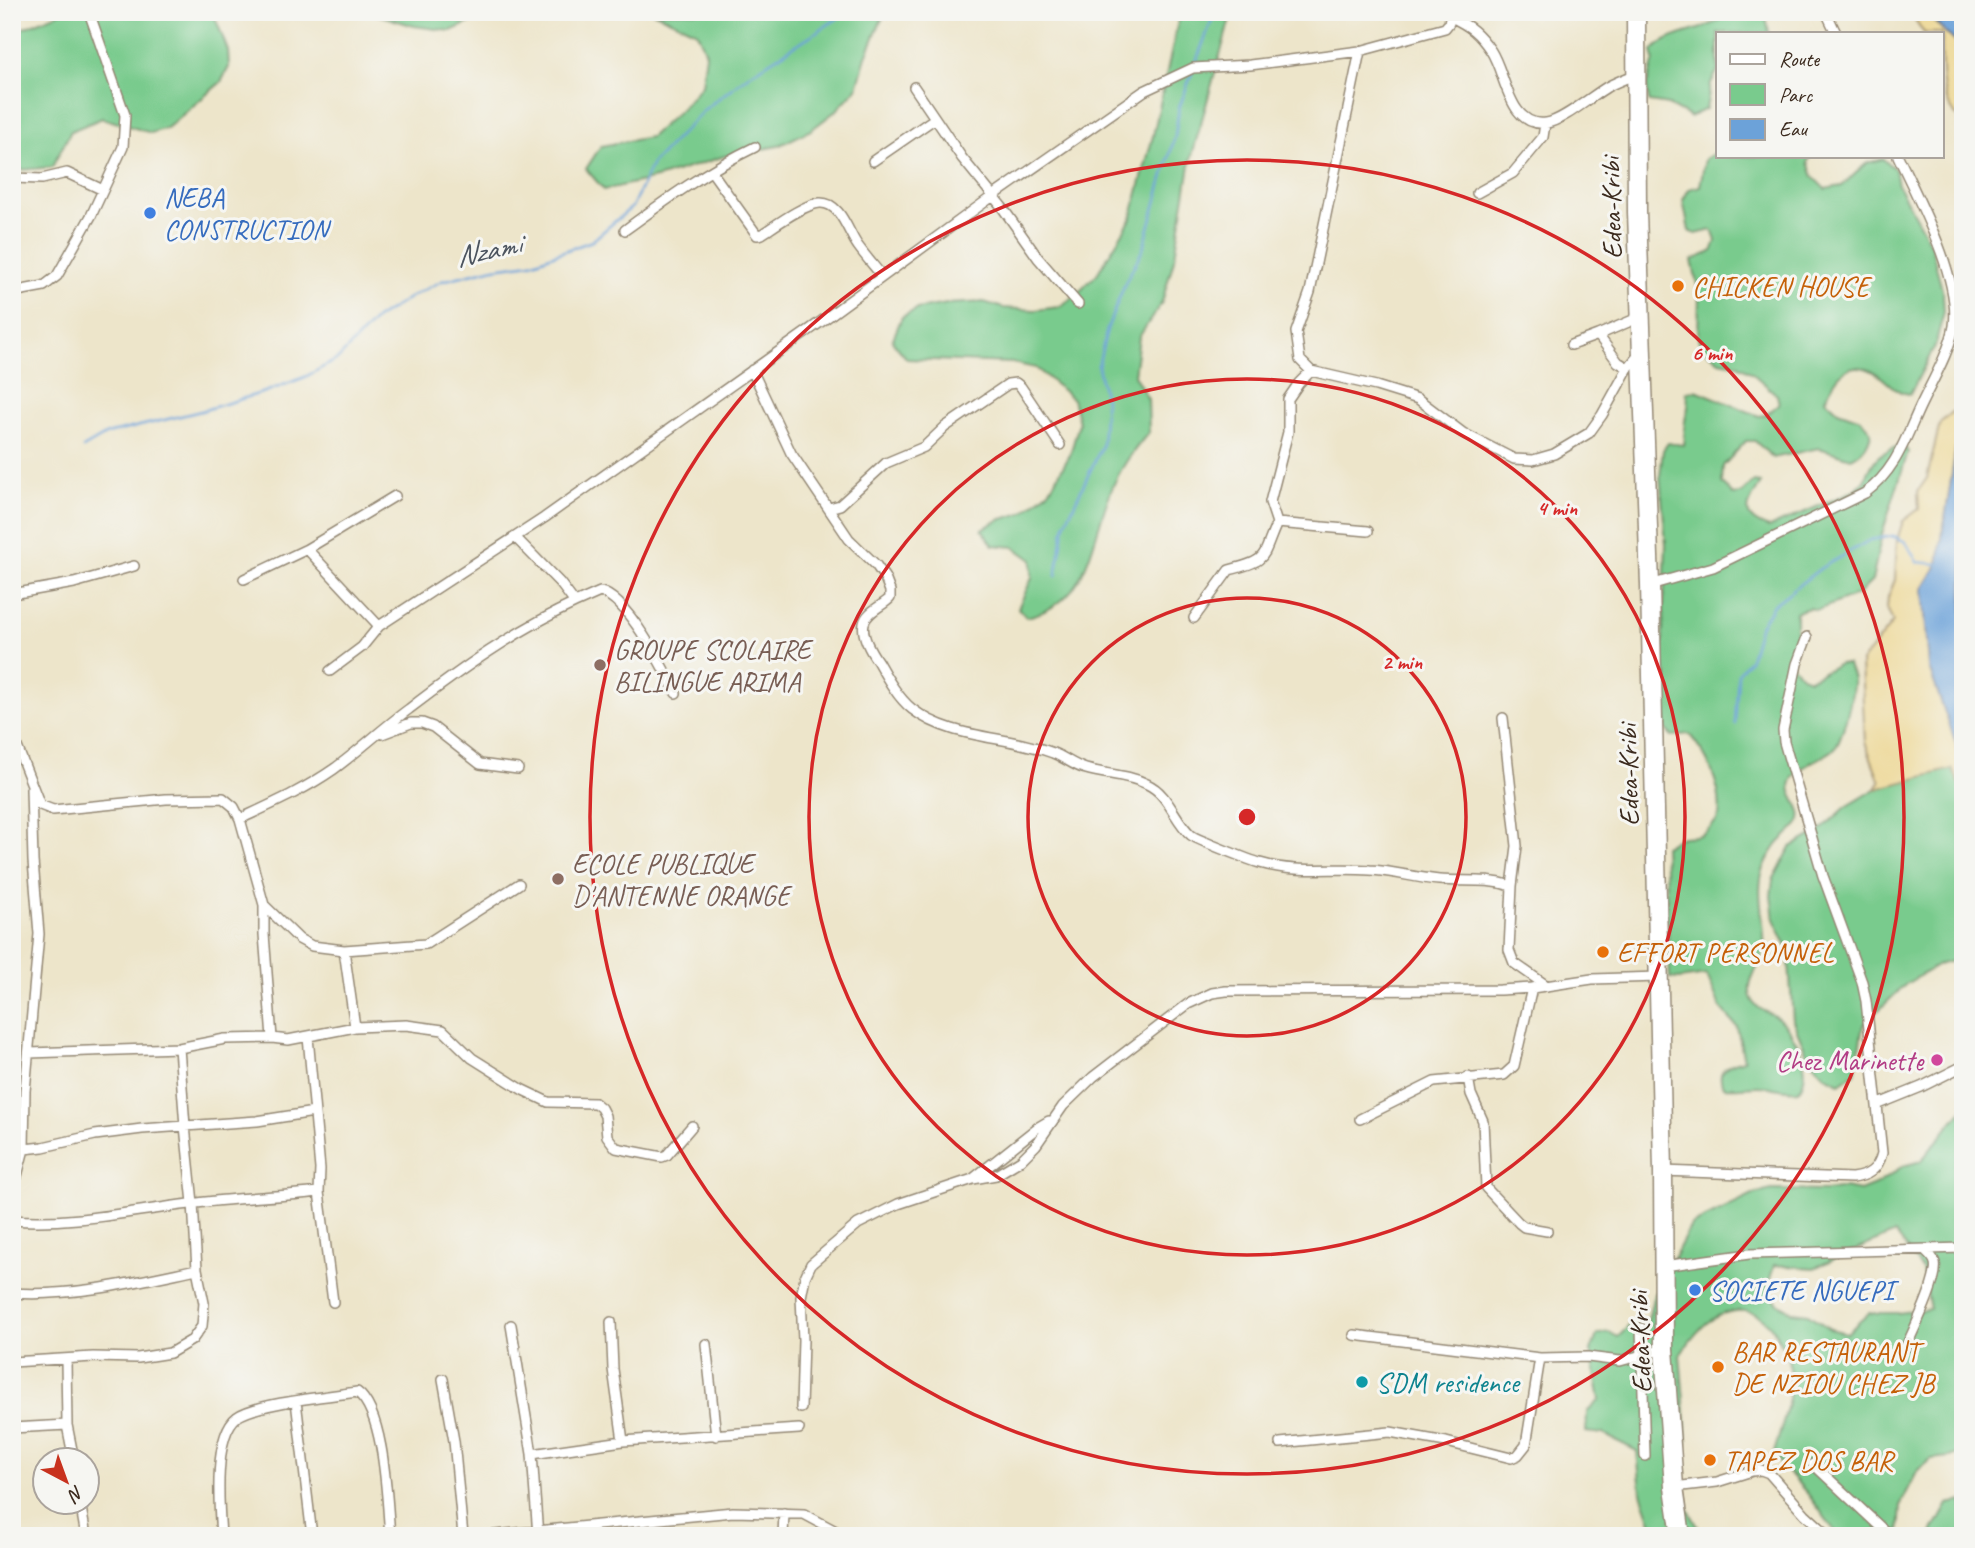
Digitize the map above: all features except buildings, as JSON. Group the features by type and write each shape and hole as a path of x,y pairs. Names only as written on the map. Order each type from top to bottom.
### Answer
{"highway":[{"name":"Edea-Kribi","path":"1636,12 1637,212 1650,584 1663,1171 1664,1349 1681,1536"}],"street":[{"path":"12,292 44,286 57,276 103,190 122,147 125,115 89,12"},
{"path":"1826,12 1836,32"},
{"path":"330,671 362,647 379,626 515,537 993,196 1144,91 1194,68 1250,65 1360,51 1444,28 1451,15 1472,27 1493,53 1515,109 1527,118 1545,124 1555,121 1609,86 1637,74"},
{"path":"1299,383 1300,360 1296,332 1310,292 1360,51"},
{"path":"914,87 934,119 1038,258 1078,304"},
{"path":"873,161 934,119"},
{"path":"1477,193 1513,173 1543,137 1545,124"},
{"path":"625,230 686,186 712,172 722,162 755,147"},
{"path":"1650,584 1713,567 1865,493 1879,482 1899,456 1952,336 1955,312 1947,271 1899,158"},
{"path":"712,172 757,235 813,205 822,203 832,206 856,244 883,276"},
{"path":"12,178 42,179 67,173 103,190"},
{"path":"1571,345 1640,317"},
{"path":"1598,335 1618,362 1628,368"},
{"path":"1300,360 1311,371 1418,399 1463,433 1514,458 1533,460 1554,454 1589,433 1628,368 1642,351"},
{"path":"752,370 791,453 849,539 876,565 890,591 890,598 869,614 864,622 864,633 870,650 887,678 910,708 926,718 968,734 1007,740 1053,753 1084,769 1119,774 1147,784 1162,793 1174,815 1193,837 1259,863 1295,869 1370,870 1440,880 1493,880 1512,886"},
{"path":"1195,618 1229,570 1255,564 1262,558 1277,523 1270,502 1288,432 1288,399 1311,371"},
{"path":"829,508 840,505 886,463 924,447 945,427 1008,384 1016,383 1021,387 1060,445"},
{"path":"244,579 307,549 395,496"},
{"path":"1277,523 1368,531"},
{"path":"515,537 560,583 575,603"},
{"path":"307,549 379,626"},
{"path":"12,594 74,583 134,566"},
{"path":"240,819 298,792 334,769 462,670 540,620 600,592 613,597 654,649 676,693"},
{"path":"1663,1171 1852,1178 1863,1176 1880,1163 1882,1153 1879,1104 1862,982 1823,876 1784,742 1783,730 1797,664 1807,637"},
{"path":"1503,718 1517,846 1509,950 1514,963 1547,986"},
{"path":"374,737 411,723 422,723 433,727 480,764 518,769"},
{"path":"12,734 40,805 53,810 166,799 223,798 234,807 240,819 264,905 272,1038"},
{"path":"12,1195 24,1149 25,1091 39,934 33,861 31,784"},
{"path":"264,905 299,939 312,946 344,950 426,944 519,884"},
{"path":"344,950 355,1027"},
{"path":"801,1408 801,1297 811,1264 858,1224 898,1204 973,1179 996,1175 1021,1160 1036,1145 1051,1120 1093,1077 1188,1004 1226,990 1425,991 1532,988 1592,979 1659,977"},
{"path":"1360,1119 1434,1082 1504,1075 1510,1072 1514,1066 1532,988"},
{"path":"29,1053 179,1048 225,1039 288,1040 355,1027 406,1025 443,1030 472,1058 548,1102 595,1103 605,1116 607,1136 616,1148 662,1157 667,1155 692,1126"},
{"path":"308,1037 320,1169 319,1192 333,1302"},
{"path":"12,1362 138,1357 170,1353 192,1340 202,1326 204,1303 197,1269 179,1048"},
{"path":"1879,1104 1963,1066"},
{"path":"1468,1077 1471,1094 1483,1121 1486,1188 1524,1227 1547,1231"},
{"path":"24,1149 95,1135 257,1121 314,1112"},
{"path":"973,1179 1051,1120"},
{"path":"12,1220 69,1221 193,1203 319,1192"},
{"path":"1664,1266 1749,1254 1963,1248"},
{"path":"1906,1347 1936,1269 1933,1258 1926,1250"},
{"path":"12,1293 72,1293 197,1269"},
{"path":"611,1322 613,1369 623,1441"},
{"path":"511,1325 532,1454 538,1532"},
{"path":"1641,1328 1645,1456"},
{"path":"1354,1335 1539,1358 1588,1357 1620,1361 1664,1349"},
{"path":"706,1343 716,1436"},
{"path":"1280,1443 1390,1432 1511,1458 1527,1445 1539,1358"},
{"path":"66,1360 67,1425 71,1446"},
{"path":"443,1379 454,1441 463,1536"},
{"path":"221,1536 218,1499 220,1458 228,1428 235,1418 247,1411 357,1392 363,1397 378,1433 390,1536"},
{"path":"296,1401 312,1536"},
{"path":"12,1428 67,1425"},
{"path":"532,1454 623,1441 799,1429"},
{"path":"1814,1464 1890,1536"},
{"path":"1675,1487 1717,1482 1760,1470 1769,1473 1805,1514 1829,1536"},
{"path":"485,1536 733,1512 804,1514 845,1536"},
{"path":"783,1536 784,1513"},
{"path":"82,1516 86,1536"}],"green space":[{"path":"62,12 213,12 228,51 229,67 221,82 167,128 151,133 102,118 71,131 52,167 12,171 12,28 24,28"},
{"path":"369,12 493,12 451,31 414,26"},
{"path":"653,12 885,12 866,56 857,88 837,110 811,130 778,146 725,156 660,177 604,190 586,169 601,146 650,137 681,109 702,85 706,53 697,32"},
{"path":"1180,12 1232,12 1191,159 1175,256 1162,302 1139,337 1134,375 1148,399 1149,432 1127,460 1115,483 1085,568 1075,585 1063,599 1047,610 1026,617 1018,608 1032,578 1032,560 1014,547 993,545 982,529 1022,513 1049,491 1070,455 1079,423 1073,399 1036,368 1012,363 907,359 892,341 902,317 917,309 984,302 1003,308 1035,310 1059,307 1097,274 1131,219 1153,136"},
{"path":"1729,12 1762,12 1766,17 1769,32 1716,32 1716,74 1711,83 1706,109 1690,117 1668,105 1649,102 1647,85 1654,60 1652,51 1670,39 1721,19"},
{"path":"1716,152 1716,158 1810,158 1808,162 1813,177 1825,189 1842,186 1867,163 1883,159 1895,169 1898,185 1931,245 1943,294 1944,312 1935,346 1910,394 1897,390 1874,372 1858,367 1841,373 1825,399 1838,411 1861,419 1871,432 1867,444 1858,454 1851,458 1819,448 1773,458 1755,441 1746,441 1723,466 1722,483 1733,495 1741,494 1753,482 1761,483 1748,510 1753,520 1769,528 1855,490 1881,454 1903,445 1908,452 1882,534 1872,581 1859,594 1818,610 1809,608 1796,612 1796,646 1791,663 1801,676 1809,679 1839,664 1848,664 1853,679 1847,716 1833,750 1798,771 1791,782 1791,792 1800,812 1799,822 1775,848 1761,879 1764,948 1750,984 1751,997 1756,1006 1779,1019 1797,1043 1805,1072 1799,1090 1758,1086 1723,1087 1721,1076 1725,1068 1744,1060 1737,1027 1720,1007 1707,975 1670,978 1664,846 1682,837 1705,832 1718,818 1720,805 1712,772 1695,742 1689,734 1672,736 1666,730 1662,661 1666,544 1660,476 1663,450 1668,443 1684,445 1684,424 1688,406 1686,392 1696,390 1759,416 1766,415 1779,404 1777,395 1751,372 1736,364 1719,361 1700,345 1699,294 1692,260 1712,252 1716,241 1712,230 1696,234 1689,231 1683,200 1689,189 1700,186 1705,159"},
{"path":"1952,769 1963,789 1963,958 1938,965 1906,984 1863,1025 1855,1073 1840,1083 1825,1076 1808,1056 1793,1021 1788,949 1774,919 1771,896 1773,880 1791,847 1820,831 1846,807 1876,789"},
{"path":"1963,1109 1963,1452 1950,1457 1931,1459 1918,1470 1901,1504 1899,1536 1830,1536 1834,1530 1774,1453 1791,1388 1790,1367 1785,1350 1770,1325 1762,1318 1745,1311 1727,1312 1704,1325 1680,1355 1687,1437 1676,1487 1703,1536 1650,1536 1652,1524 1641,1493 1637,1451 1603,1434 1586,1432 1587,1412 1600,1400 1591,1351 1597,1335 1609,1332 1618,1337 1629,1326 1646,1329 1653,1298 1691,1225 1755,1194 1772,1190 1826,1191 1844,1188 1860,1191 1875,1185 1903,1166 1921,1161","holes":["1895,1233 1922,1269 1930,1309 1869,1313 1847,1333 1830,1329 1808,1314 1793,1312 1778,1303 1767,1290 1774,1265 1814,1268"]},
{"path":"1963,1501 1963,1536 1934,1536 1932,1533 1948,1504"}],"sand":[{"path":"1910,12 1924,12 1963,49 1963,119 1949,105 1945,93 1944,32 1923,32"},
{"path":"1963,403 1963,436 1957,441 1938,564 1923,589 1959,755 1963,763 1963,789 1952,769 1876,789 1880,782 1865,742 1861,662 1893,622 1887,608 1888,597 1895,580 1897,540 1903,521 1919,509 1918,491 1927,478 1940,423"}],"water":[{"path":"1924,12 1963,12 1963,49"},
{"path":"1963,436 1963,763 1929,668 1923,589 1938,564 1957,441"}],"waterway":[{"name":"Nzami","path":"83,448 107,434 201,411 305,377 338,359 376,319 442,281 494,268 531,263 592,241 632,207 652,164 705,109 750,74 848,12"},
{"path":"1194,67 1215,12"},
{"path":"1056,576 1065,524 1102,446 1105,401 1098,366 1107,329 1126,281 1143,249 1175,136 1179,108 1192,73"},
{"path":"1735,724 1738,674 1750,659 1759,628 1773,605 1821,568 1870,540 1893,536 1906,542 1917,562 1938,564"}],"place":[{"name":"NEBA CONSTRUCTION","path":"150,213"},
{"name":"CHICKEN HOUSE","path":"1678,286"},
{"name":"GROUPE SCOLAIRE BILINGUE ARIMA","path":"600,665"},
{"name":"ECOLE PUBLIQUE D'ANTENNE ORANGE","path":"558,879"},
{"name":"EFFORT PERSONNEL","path":"1603,952"},
{"name":"Chez Marinette","path":"1937,1060"},
{"name":"SOCIETE NGUEPI","path":"1695,1290"},
{"name":"BAR RESTAURANT DE NZIOU CHEZ JB","path":"1718,1367"},
{"name":"SDM residence","path":"1362,1382"},
{"name":"TAPEZ DOS BAR","path":"1710,1460"}]}
